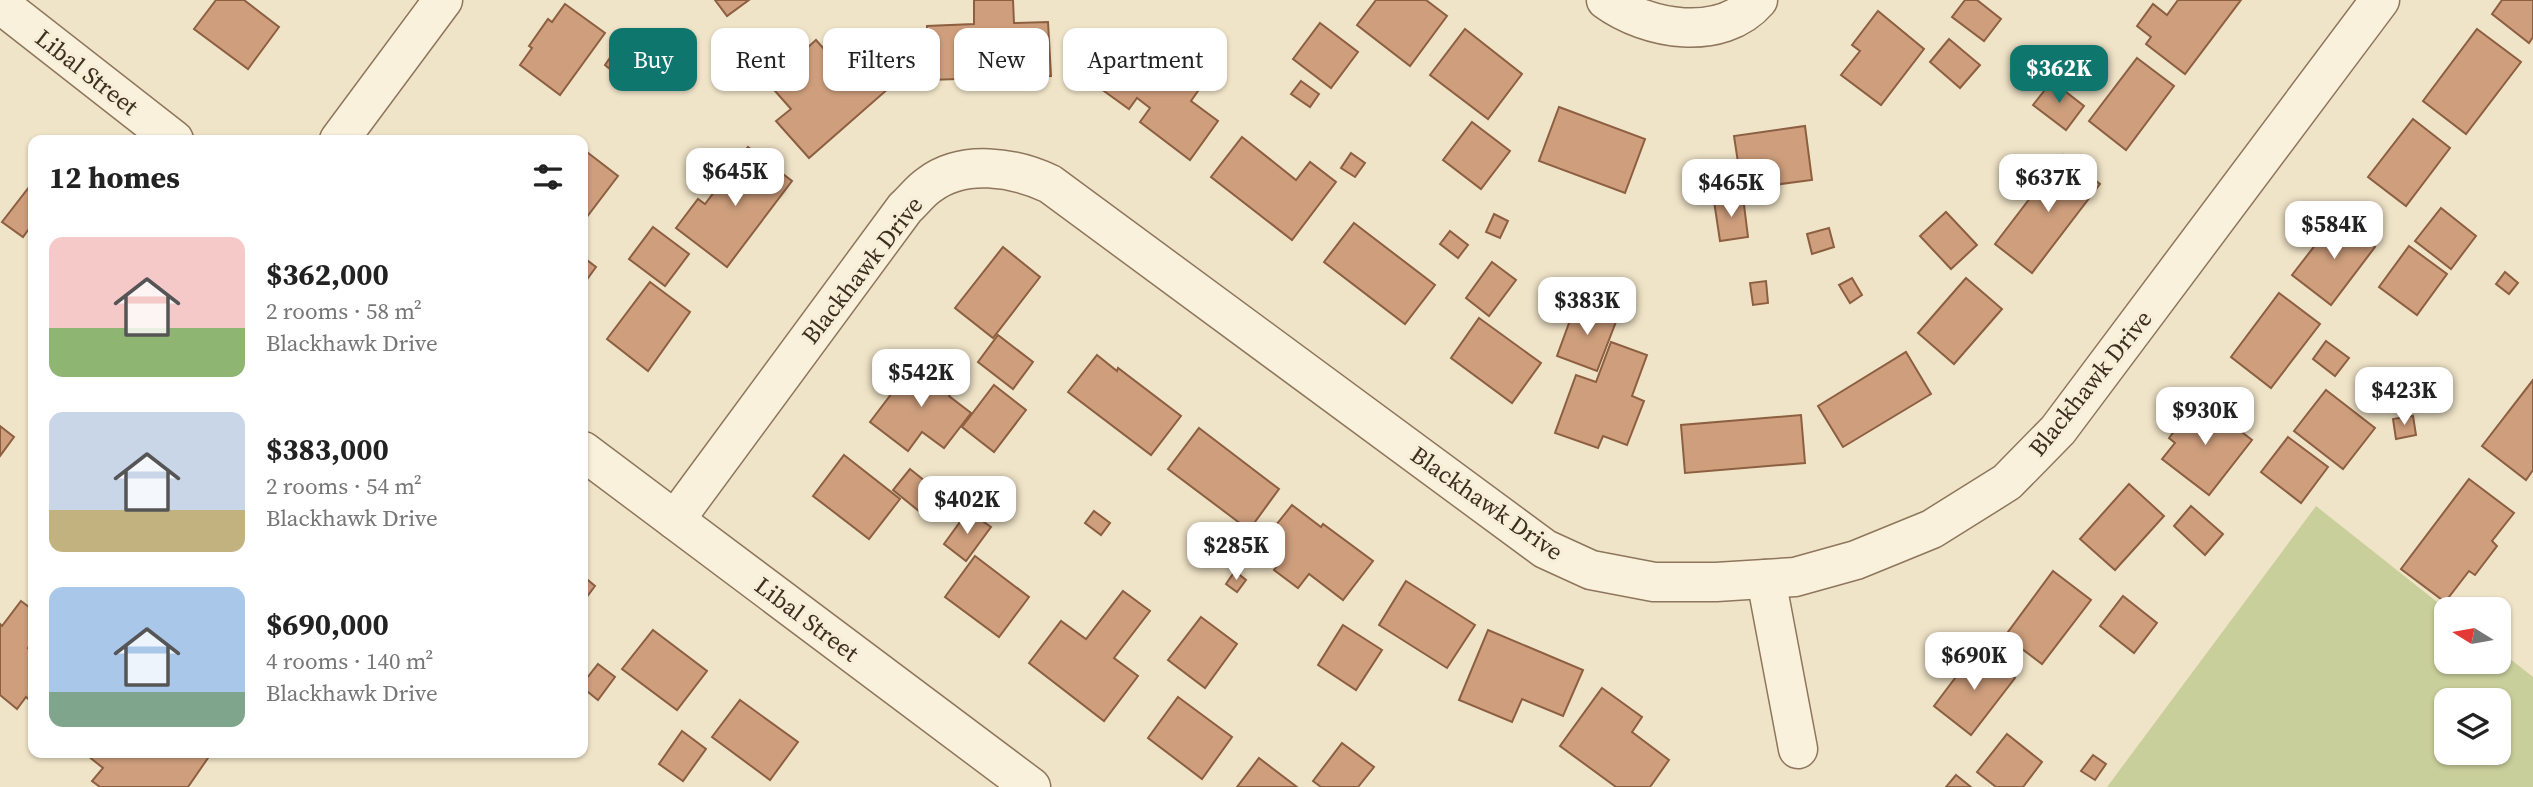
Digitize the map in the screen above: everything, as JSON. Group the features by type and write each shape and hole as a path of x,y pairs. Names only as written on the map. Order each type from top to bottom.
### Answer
{"street":[{"path":"343,135 443,0"},
{"path":"1606,0 1621,11 1651,23 1681,27 1708,26 1734,20 1758,0"},
{"name":"Blackhawk Drive","path":"675,520 905,208 929,184 950,174 971,170 1006,169 1027,173 1050,184 1545,549 1591,570 1654,582 1795,577 1856,560 1932,529 2007,482 2059,430 2380,0"},
{"name":"Libal Street","path":"0,4 168,135"},
{"name":"Libal Street","path":"588,456 1031,787"},
{"path":"1766,579 1798,749"}],"green space":[{"path":"2316,506 2434,599 2434,674 2511,674 2511,660 2533,677 2533,787 2107,787"}],"building":[{"path":"216,0 244,0 279,27 248,69 194,29"},
{"path":"715,0 749,0 727,16"},
{"path":"974,0 1013,0 1014,23 1048,22 1048,28 954,28 954,79 940,80 940,28 927,26 974,24"},
{"path":"1376,0 1426,0 1447,16 1410,66 1357,25"},
{"path":"1965,0 1977,0 2001,19 1984,41 1952,17"},
{"path":"2178,0 2241,0 2185,74 2146,44 2151,37 2137,26 2153,4 2167,15"},
{"path":"2502,0 2533,0 2533,37 2529,43 2492,14"},
{"path":"565,4 605,33 560,95 520,65 532,48 529,46 548,19 552,22"},
{"path":"1878,11 1924,49 1881,105 1841,75 1860,51 1852,45"},
{"path":"1320,23 1358,52 1331,88 1293,59"},
{"path":"1465,29 1522,74 1488,119 1430,75"},
{"path":"2477,29 2521,62 2466,134 2423,101"},
{"path":"1949,39 1980,65 1960,88 1930,62"},
{"path":"816,40 823,48 823,91 886,91 809,158 776,121 791,109 775,91 809,91 809,46"},
{"path":"1049,40 1051,76 1049,76"},
{"path":"2137,58 2174,86 2126,150 2089,121"},
{"path":"1301,81 1319,94 1310,107 1291,94"},
{"path":"2052,81 2084,106 2066,130 2033,105"},
{"path":"1104,91 1198,91 1191,101 1218,121 1190,160 1140,122 1150,108 1137,98 1129,109"},
{"path":"1559,107 1645,139 1625,193 1539,161"},
{"path":"2413,119 2450,148 2406,206 2368,177"},
{"path":"1472,122 1510,151 1481,189 1443,160"},
{"path":"1805,126 1812,180 1742,189 1734,136"},
{"path":"1242,137 1296,180 1310,162 1336,182 1292,240 1211,177"},
{"path":"748,147 792,181 727,267 676,228 698,199 705,204"},
{"path":"588,153 618,176 588,215"},
{"path":"1351,153 1365,163 1355,177 1341,168"},
{"path":"2063,155 2100,184 2032,273 1995,244"},
{"path":"28,188 28,230 23,237 2,222"},
{"path":"1743,197 1748,237 1720,241 1714,201"},
{"path":"2441,208 2476,236 2451,269 2415,241"},
{"path":"1946,212 1977,245 1951,269 1920,236"},
{"path":"1494,214 1508,221 1500,238 1486,232"},
{"path":"2337,217 2375,247 2331,305 2292,275"},
{"path":"1354,223 1435,285 1405,324 1324,262"},
{"path":"653,227 689,254 665,286 629,259"},
{"path":"1829,228 1834,247 1812,254 1807,234"},
{"path":"1450,231 1468,245 1458,258 1440,244"},
{"path":"2409,246 2447,274 2417,315 2379,287"},
{"path":"1003,247 1040,277 993,338 955,308"},
{"path":"588,261 596,267 588,278"},
{"path":"1492,262 1516,280 1489,316 1466,298"},
{"path":"2505,272 2518,283 2509,294 2496,284"},
{"path":"1852,278 1862,295 1850,303 1839,285"},
{"path":"1966,278 2002,309 1954,364 1918,333"},
{"path":"1766,281 1768,303 1753,305 1750,283"},
{"path":"650,282 690,312 648,371 607,339"},
{"path":"1594,286 1614,293 1608,311 1587,303"},
{"path":"2279,293 2320,324 2271,388 2231,357"},
{"path":"1576,304 1617,319 1597,371 1557,356"},
{"path":"1479,318 1541,363 1512,403 1451,358"},
{"path":"998,335 1033,362 1013,389 978,362"},
{"path":"2326,341 2349,358 2335,376 2313,359"},
{"path":"1611,342 1647,355 1632,396 1644,401 1627,445 1603,436 1598,448 1555,433 1576,375 1596,382"},
{"path":"1906,352 1931,394 1843,447 1818,406"},
{"path":"1097,355 1181,416 1151,455 1068,392"},
{"path":"918,359 956,387 949,396 971,413 944,448 922,432 908,451 870,422"},
{"path":"2533,380 2533,470 2526,480 2482,446"},
{"path":"994,385 1026,410 994,452 962,427"},
{"path":"2326,390 2375,428 2343,469 2294,431"},
{"path":"2199,399 2252,440 2209,495 2162,459 2175,443 2169,438"},
{"path":"1801,415 1805,463 1685,473 1681,425"},
{"path":"2413,416 2416,435 2396,439 2393,419"},
{"path":"0,426 14,437 0,456"},
{"path":"1199,428 1279,489 1249,530 1168,469"},
{"path":"2288,437 2328,467 2301,503 2261,472"},
{"path":"844,455 900,499 869,539 813,496"},
{"path":"910,469 941,494 925,516 893,490"},
{"path":"2469,479 2514,513 2492,541 2497,546 2475,575 2469,571 2449,597 2438,597 2401,569"},
{"path":"2129,484 2164,516 2115,570 2080,539"},
{"path":"1292,505 1373,561 1343,600 1309,574 1298,588 1274,570 1284,556 1264,540"},
{"path":"2191,506 2223,534 2205,555 2174,526"},
{"path":"968,511 991,527 966,561 944,544"},
{"path":"1094,511 1110,523 1101,535 1085,523"},
{"path":"975,556 1029,597 999,637 945,597"},
{"path":"1235,571 1246,580 1237,592 1226,584"},
{"path":"2053,571 2091,600 2042,664 2005,636"},
{"path":"588,580 595,586 588,595"},
{"path":"1406,581 1475,625 1447,668 1379,625"},
{"path":"1123,591 1150,611 1114,658 1138,676 1104,721 1029,663 1061,621 1086,639"},
{"path":"2123,596 2157,623 2134,653 2100,626"},
{"path":"21,601 28,606 28,699 26,697 17,709 0,695 0,624 2,626"},
{"path":"1201,617 1237,644 1205,688 1168,660"},
{"path":"1343,625 1382,650 1356,690 1318,665"},
{"path":"653,630 707,671 677,710 622,669"},
{"path":"1488,630 1583,670 1563,716 1522,699 1512,722 1459,700"},
{"path":"1977,649 2015,678 1971,735 1934,706"},
{"path":"598,664 615,677 598,700 588,692 588,677"},
{"path":"1602,688 1642,717 1632,732 1669,760 1650,787 1616,787 1560,746"},
{"path":"1178,697 1232,737 1202,779 1148,738"},
{"path":"740,700 798,742 770,780 712,737"},
{"path":"682,731 706,749 683,781 659,764"},
{"path":"2007,734 2042,762 2023,787 1996,787 1977,772"},
{"path":"1342,743 1374,767 1358,787 1321,787 1313,781"},
{"path":"2093,755 2106,764 2095,780 2081,771"},
{"path":"90,758 208,758 188,787 100,787 92,781 103,768"},
{"path":"1259,758 1297,787 1237,787"},
{"path":"1956,775 1971,787 1946,787"}]}
